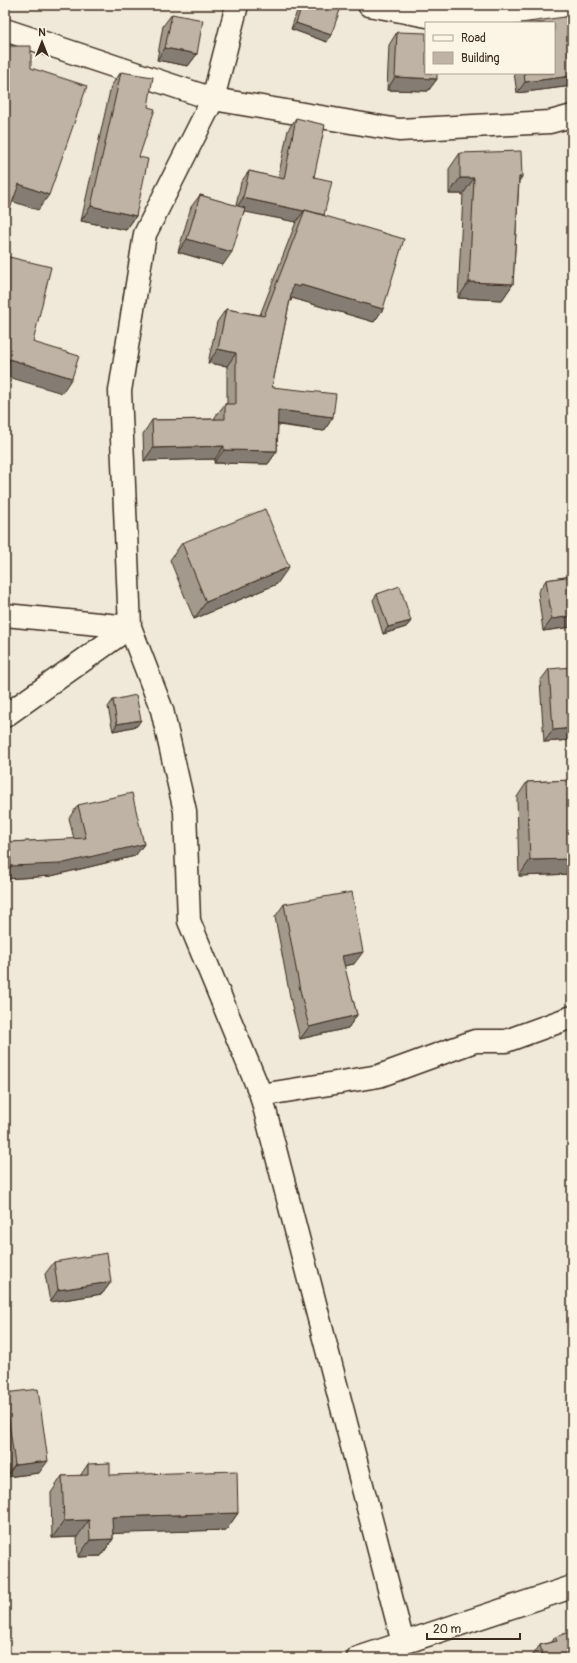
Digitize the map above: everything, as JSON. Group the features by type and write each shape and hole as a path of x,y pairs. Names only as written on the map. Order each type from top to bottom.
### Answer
{"street":[{"path":"238,5 213,99 144,234 120,391 130,627 162,710 185,811 190,921 261,1095 403,1643"},
{"path":"370,5 427,16 534,13 566,5"},
{"path":"5,30 213,99 399,130 550,122 572,116"},
{"path":"5,615 130,627"},
{"path":"5,716 130,627"},
{"path":"261,1095 379,1076 475,1040 506,1041 572,1017"},
{"path":"358,1658 572,1587"}],"building":[{"path":"302,5 324,5 340,10 331,35 296,23"},
{"path":"172,14 203,20 197,54 165,48"},
{"path":"572,16 572,76 525,82 524,74 555,74 555,22 528,22"},
{"path":"397,32 425,33 425,74 437,74 437,79 395,77"},
{"path":"5,46 31,46 31,68 87,86 49,195 19,184 5,223"},
{"path":"121,72 153,77 148,107 155,109 139,157 148,159 136,216 91,206"},
{"path":"296,118 325,125 314,177 332,181 324,215 243,198 249,171 284,179"},
{"path":"521,151 522,177 519,177 513,284 469,282 474,178 460,178 460,153"},
{"path":"200,195 245,208 232,252 187,239"},
{"path":"305,210 404,239 383,309 301,285 300,287 293,285 272,387 336,394 333,417 278,410 277,451 224,450 224,446 153,448 152,420 225,419 225,404 236,404 236,353 218,349 226,309 264,316"},
{"path":"5,256 51,267 33,342 79,356 72,378 9,359 5,385"},
{"path":"265,509 289,567 206,602 182,543"},
{"path":"572,576 572,616 552,619 546,580"},
{"path":"400,586 411,621 388,627 377,594"},
{"path":"572,667 572,728 553,730 549,669"},
{"path":"136,695 141,720 117,724 113,700"},
{"path":"572,780 572,859 530,860 527,782"},
{"path":"132,793 144,844 60,864 11,866 10,842 86,838 78,805"},
{"path":"352,892 363,952 342,956 357,1015 309,1027 300,990 284,904"},
{"path":"107,1253 111,1282 58,1290 54,1262"},
{"path":"38,1389 48,1461 15,1465 5,1393"},
{"path":"110,1463 110,1475 237,1471 238,1513 112,1517 113,1539 90,1540 89,1520 64,1521 62,1476 88,1475 88,1464"},
{"path":"572,1631 572,1658 543,1658 540,1645 557,1641 555,1637"}]}
